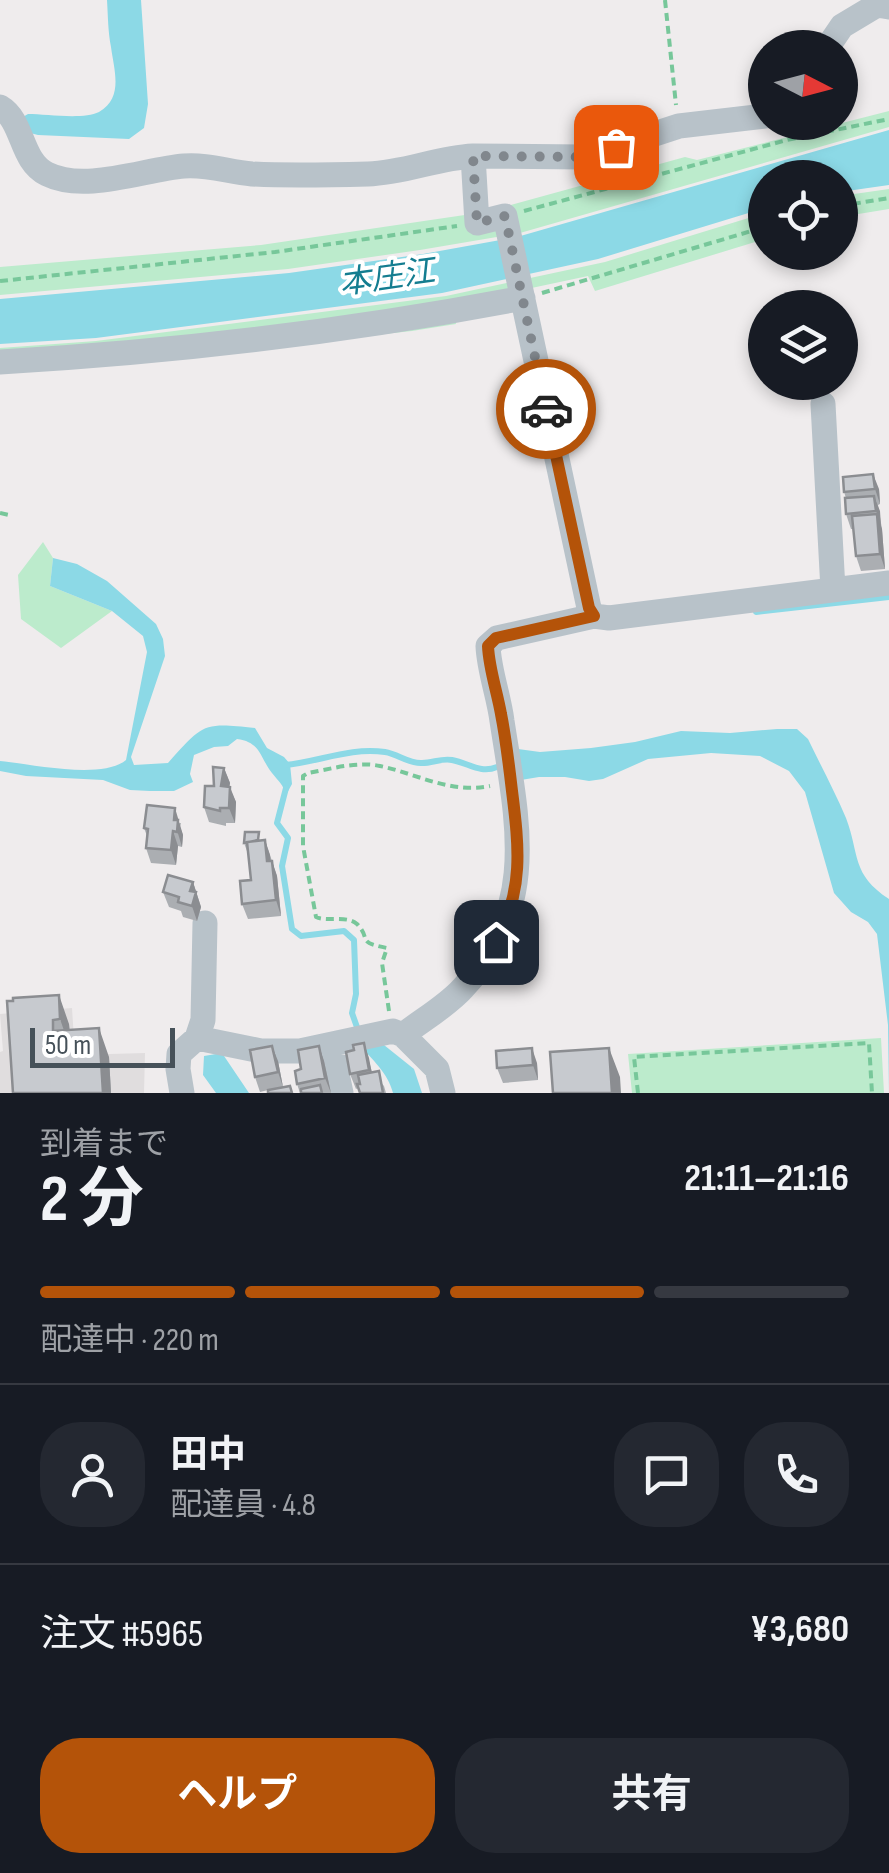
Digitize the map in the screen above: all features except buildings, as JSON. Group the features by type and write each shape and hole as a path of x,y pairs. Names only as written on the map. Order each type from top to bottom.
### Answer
{"street":[{"path":"839,30 877,5 889,7"},
{"path":"11,120 32,159 46,174 73,180 116,179 180,166 251,174 371,174 406,170 450,157 584,157 678,126 748,118"},
{"path":"473,156 477,223 505,216 589,608 594,616"},
{"path":"0,362 101,356 392,322 523,298"},
{"path":"823,404 834,590"},
{"path":"197,1038 261,1051 300,1052 370,1037 461,991 487,960 506,924 519,864 502,716 488,646 496,638 594,616 609,618 889,584"},
{"path":"182,1093 179,1054 197,1038 203,1020 205,923"},
{"path":"341,1093 370,1037"},
{"path":"370,1037 438,1069 443,1093"}],"path":[{"path":"665,0 678,126"},
{"path":"505,216 788,140 889,119"},
{"path":"858,203 889,198"},
{"path":"0,280 275,252 477,223"},
{"path":"523,298 748,232"},
{"path":"0,514 8,515"},
{"path":"370,1037 387,948 366,941 357,924 348,920 316,917 303,846 303,776 362,764 444,786 480,788 511,782"},
{"path":"638,1093 634,1058 869,1043 872,1093"}],"shaded area":[{"path":"72,1008 75,1055 145,1053 144,1093 0,1093 0,1014"}],"green space":[{"path":"889,111 889,127 858,136 858,119"},
{"path":"775,140 844,140 774,160 748,160 748,168 520,233 288,269 0,295 0,267 261,245 485,212 685,157 697,160"},
{"path":"889,189 889,209 858,214 858,193"},
{"path":"748,218 748,244 595,291 588,276 451,305 456,324 75,367 0,370 0,348 96,341 446,296 605,262"},
{"path":"43,542 53,558 50,586 112,611 61,648 21,619 18,575"},
{"path":"881,1038 884,1093 632,1093 628,1054"}],"water":[{"path":"107,0 141,0 148,104 144,128 129,139 26,132 21,118 28,114 92,114 112,99 115,74"},
{"path":"889,130 889,185 858,189 858,160 785,160 858,140"},
{"name":"本庄江","path":"748,171 748,213 598,259 442,293 96,338 0,344 0,299 289,273 517,237"},
{"path":"53,558 77,564 107,581 156,624 163,639 165,656 131,757 134,765 168,763 197,733 213,726 255,728 267,748 290,764 292,784 286,795 255,747 237,739 228,746 194,755 190,774 193,782 174,791 130,790 103,780 0,771 0,761 84,770 115,766 126,760 147,652 143,636 112,611 50,586"},
{"path":"797,729 808,739 846,818 862,872 889,899 889,1093 888,1025 877,934 834,893 805,792 789,771 760,756 711,753 648,759 603,779 589,781 565,777 521,780 518,749 540,752 591,748 681,731 730,733"},
{"path":"379,1041 414,1069 422,1093 393,1093 383,1073 359,1045"},
{"path":"222,1053 249,1093 216,1093 203,1075 204,1056"}],"waterway":[{"path":"756,612 889,597"},
{"path":"285,765 372,751 417,763 448,760 480,769 497,767"},
{"path":"286,788 277,823 288,838 282,866 292,929 301,936 344,931 354,940 356,994 352,1013 358,1030"}],"way so far":[{"path":"546,409 505,216 477,223 473,156 584,157 616,147"}],"route":[{"path":"496,942 506,924 519,864 502,716 488,646 496,638 594,616 589,608 546,409"}]}
